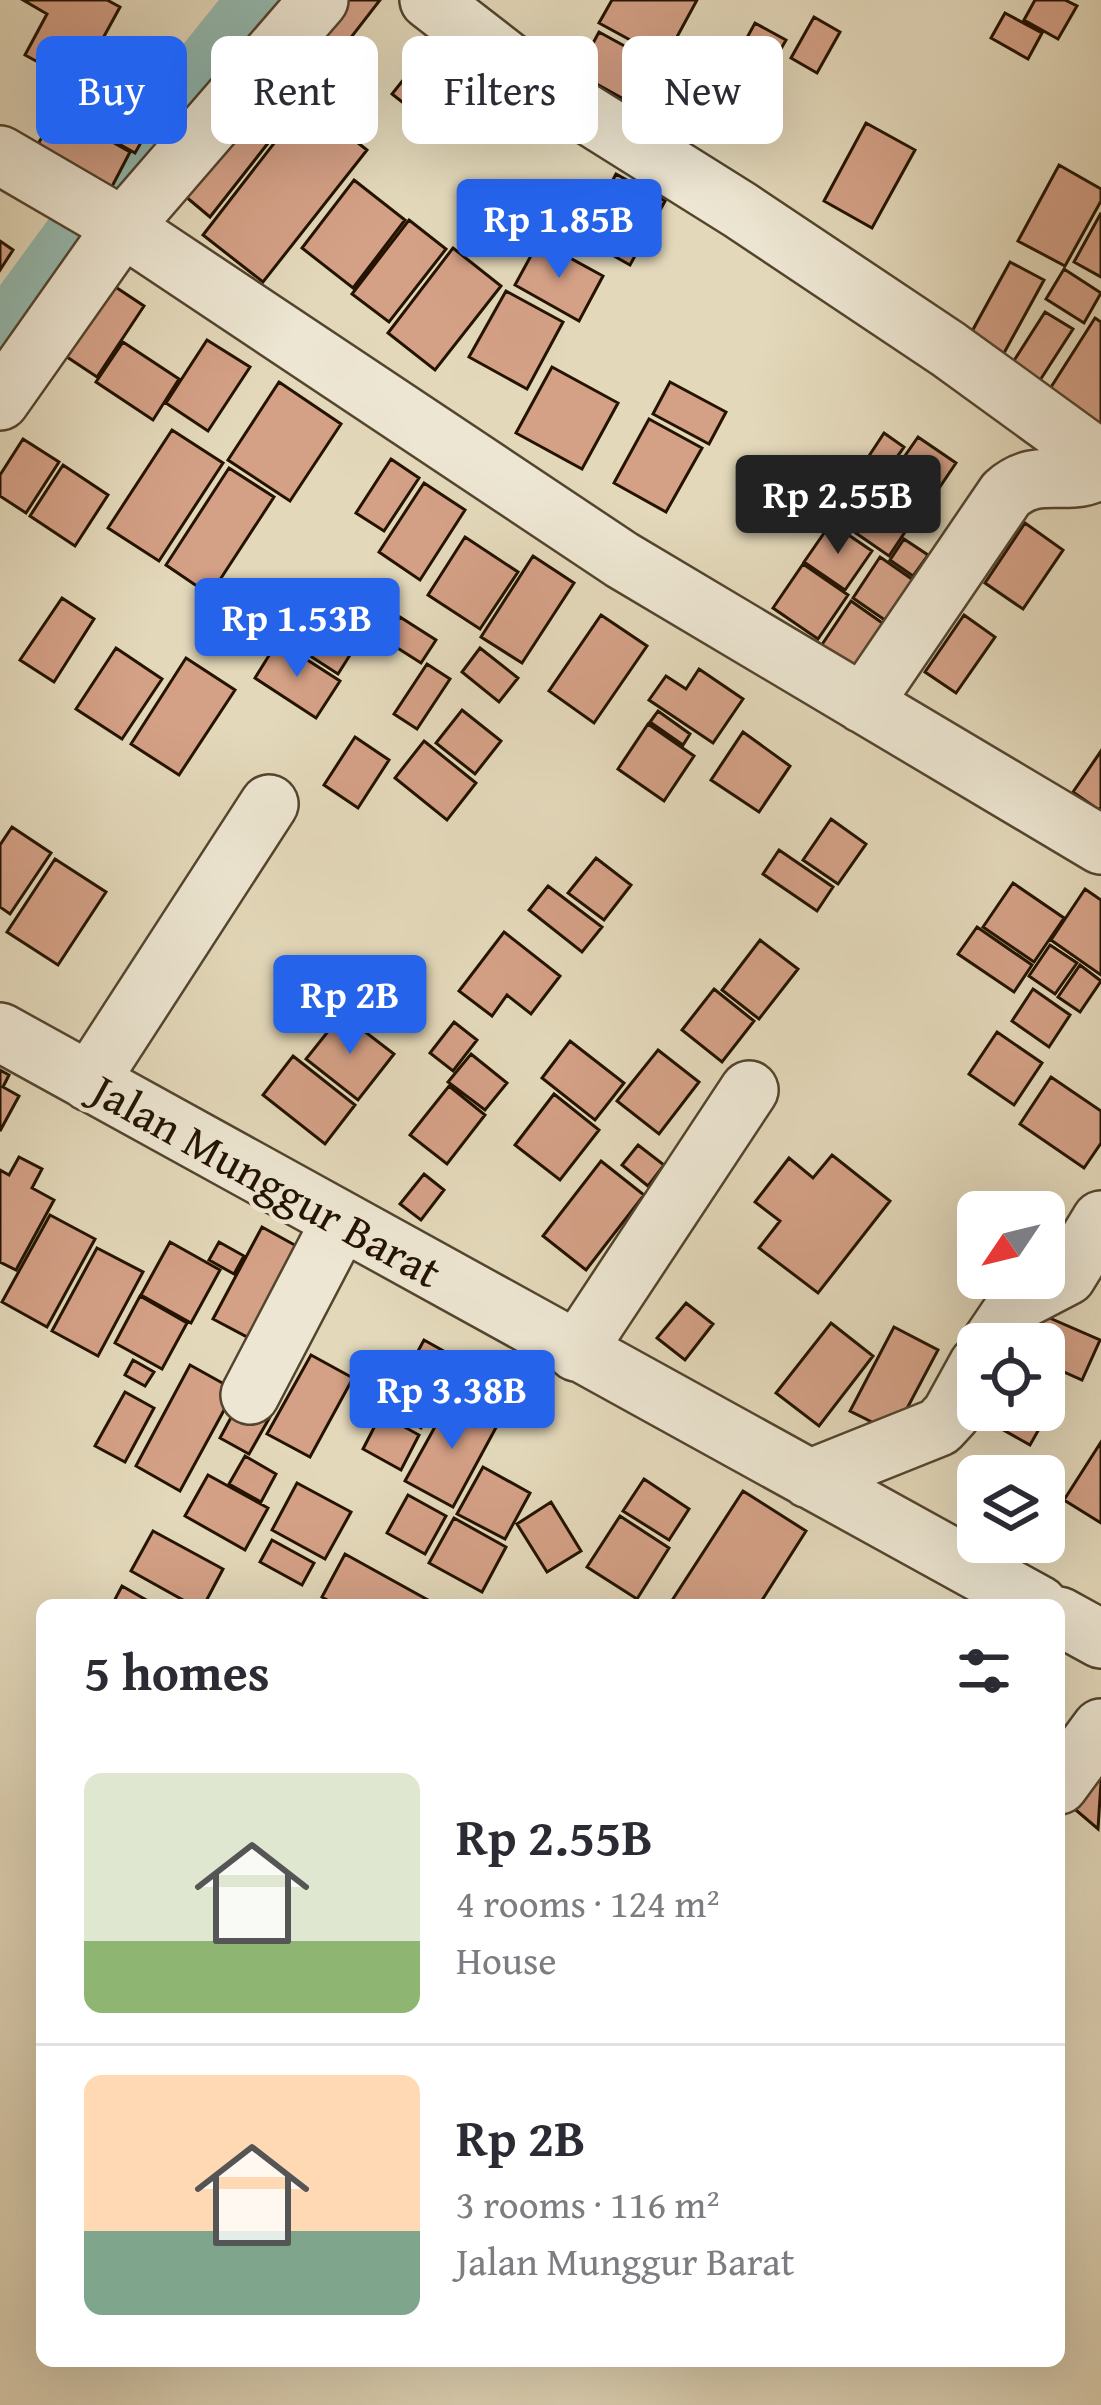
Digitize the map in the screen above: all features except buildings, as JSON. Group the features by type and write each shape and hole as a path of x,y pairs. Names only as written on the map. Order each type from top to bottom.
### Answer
{"street":[{"path":"0,401 108,219 319,0"},
{"path":"429,0 531,79 910,324 1101,464 1087,478 1029,479 1006,494 863,704"},
{"path":"0,155 108,219 622,560 1101,845"},
{"path":"89,1082 269,804"},
{"name":"Jalan Munggur Barat","path":"0,1032 1028,1599"},
{"path":"576,1352 749,1090"},
{"path":"1004,1323 1018,1301 1067,1276 1101,1220"},
{"path":"250,1395 341,1221"},
{"path":"808,1479 939,1427 957,1403"},
{"path":"1065,1619 1101,1639"},
{"path":"1065,1777 1101,1728"}],"waterway":[{"path":"0,349 139,159 267,0"}]}
